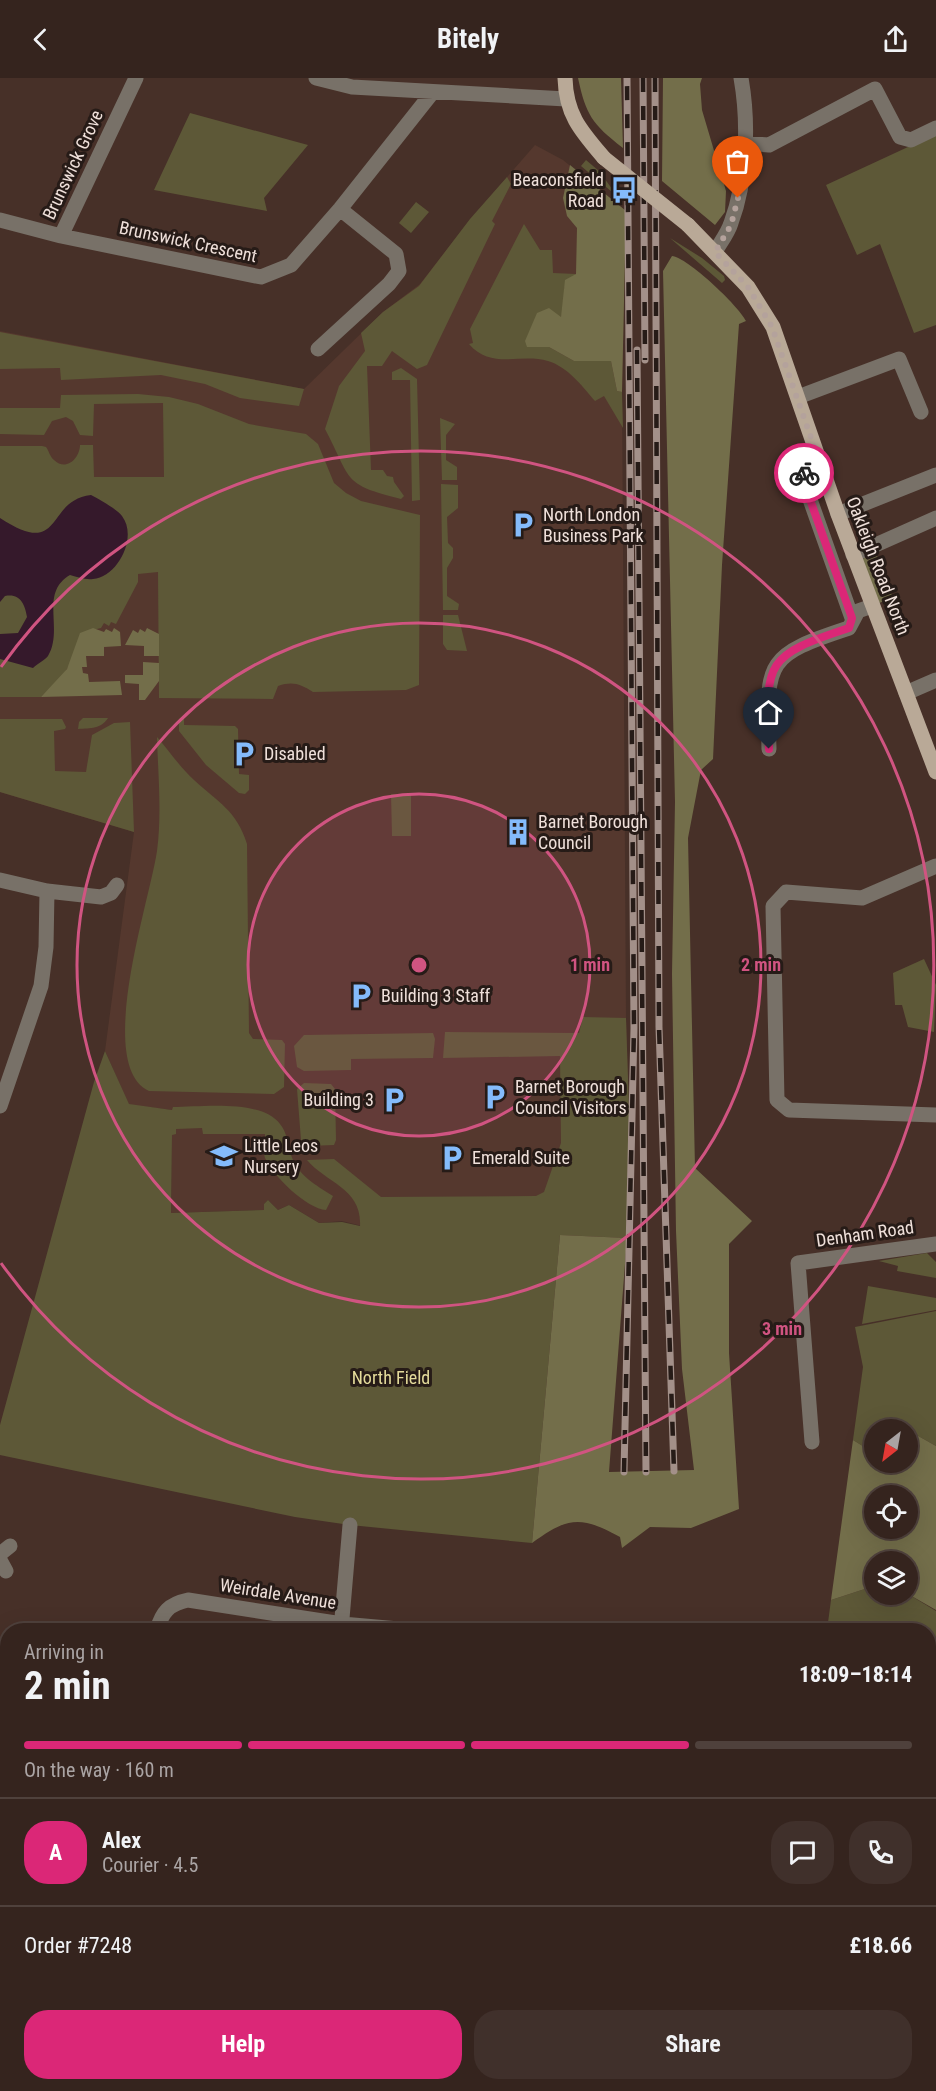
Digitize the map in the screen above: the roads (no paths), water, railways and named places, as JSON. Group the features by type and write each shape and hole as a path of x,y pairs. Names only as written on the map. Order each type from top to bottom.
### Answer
{"main road":[{"name":"Oakleigh Road North","path":"565,78 566,99 578,129 604,158 688,225 715,252 748,287 772,327 838,514 936,772"}],"street":[{"name":"Brunswick Grove","path":"61,236 136,78"},
{"path":"316,78 352,87 566,99"},
{"path":"715,252 731,225 738,198 745,143 741,78"},
{"path":"745,143 769,145 875,89 900,137 911,140 936,129"},
{"name":"Brunswick Crescent","path":"0,220 61,236 261,277 291,266 340,209 432,93"},
{"path":"318,349 389,284 399,271 396,254 340,209"},
{"path":"798,397 900,359 921,412"},
{"path":"821,466 801,474 852,618"},
{"path":"838,514 936,475"},
{"path":"854,555 936,518"},
{"path":"769,749 767,686 776,664 792,649 849,628 852,618 858,611 872,606"},
{"path":"906,693 936,680"},
{"path":"936,866 862,898 786,892 773,906 777,1100 789,1110 936,1115"},
{"path":"0,880 47,891 101,897 111,893 117,885"},
{"path":"0,1106 3,1084 41,986 46,947 47,891"},
{"name":"Denham Road","path":"812,1442 798,1263 936,1244"},
{"path":"342,1623 350,1525"},
{"name":"Weirdale Avenue","path":"160,1623 165,1610 175,1602 188,1600 319,1623"}],"railway":[{"path":"624,1472 634,1028 627,78"},
{"path":"643,78 645,360"},
{"path":"655,78 659,1027 674,1471"},
{"path":"637,350 646,1472"}],"place":[{"name":"Beaconsfield Road","path":"624,190"},
{"name":"North London Business Park","path":"523,525"},
{"name":"Disabled","path":"244,754"},
{"name":"Barnet Borough Council","path":"518,832"},
{"name":"Building 3 Staff","path":"361,996"},
{"name":"Barnet Borough Council Visitors","path":"495,1097"},
{"name":"Building 3","path":"394,1100"},
{"name":"Little Leos Nursery","path":"224,1156"},
{"name":"Emerald Suite","path":"452,1158"}],"park label":[{"name":"North Field","path":"391,1378"}]}
